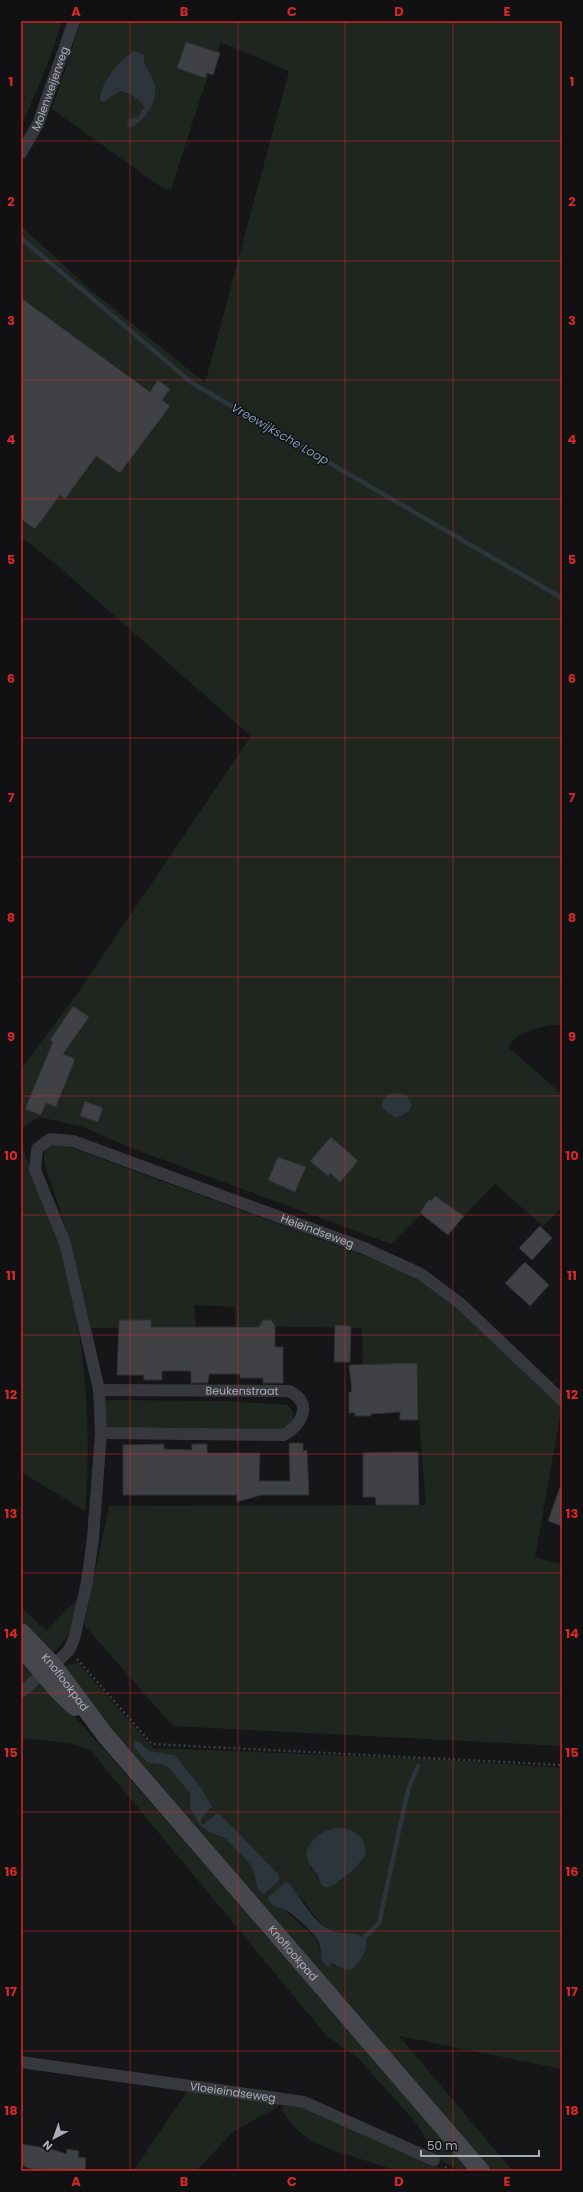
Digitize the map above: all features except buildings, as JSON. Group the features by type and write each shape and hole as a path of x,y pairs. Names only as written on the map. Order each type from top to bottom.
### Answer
{"main road":[{"name":"Knoflookpad","path":"21,1632 48,1669 481,2171"},
{"name":"Knoflookpad","path":"21,1647 48,1669"}],"street":[{"name":"Molenweijerweg","path":"21,154 38,124 74,21"},
{"name":"Heieindseweg","path":"99,1390 65,1242 35,1170 37,1150 50,1139 73,1141 364,1248 421,1274 460,1304 562,1400"},
{"name":"Beukenstraat","path":"99,1390 289,1391 298,1396 303,1405 301,1420 295,1428 284,1434 101,1433"},
{"path":"21,1692 69,1650 74,1639 87,1582 94,1538 101,1433 99,1390"},
{"name":"Vloeieindseweg","path":"21,2062 304,2102 434,2160"}],"path":[{"path":"69,1650 152,1744 562,1765"}],"shaded area":[{"path":"21,21 62,21 48,63 21,127"},
{"path":"81,21 398,21 405,23 406,21 562,21 562,1026 546,1026 526,1032 514,1039 508,1047 562,1094 562,1207 543,1226 495,1184 456,1224 435,1200 391,1244 142,1152 80,1126 39,1117 22,1128 21,1133 21,1069 79,991 251,736 58,566 21,537 21,226 92,291 205,383 289,71 221,42 206,81 171,189 164,189 52,109","holes":["134,51 143,61 155,86 138,124 128,121 138,116 144,106 127,93 120,91 110,96 105,83 127,55"]},
{"path":"134,51 144,54 146,67 154,82 155,92 150,110 142,120 132,127 127,126 128,120 138,116 144,107 142,104 130,95 120,91 104,102 100,100 101,93 107,79 122,60"},
{"path":"395,1093 406,1095 412,1105 408,1112 396,1118 382,1108 382,1101 389,1094"},
{"path":"58,1143 420,1276 470,1318 562,1406 535,1557 562,1565 562,1746 173,1726 84,1625 109,1506 426,1505 418,1410 412,1393 363,1374 362,1328 235,1326 235,1307 194,1305 196,1327 91,1328 71,1244 44,1162 44,1154 49,1146"},
{"path":"21,1144 59,1243 75,1308 87,1411 88,1445 85,1511 21,1472"},
{"path":"110,1400 226,1401 288,1405 293,1413 294,1427 287,1431 105,1427 102,1402"},
{"path":"77,1599 70,1630 63,1643 51,1655 21,1622 21,1607 46,1631"},
{"path":"21,1654 36,1671 23,1682 21,1680"},
{"path":"78,1663 153,1748 430,1759 562,1768 562,2069 399,2036 513,2171 493,2171 127,1749 62,1667 69,1664","holes":["135,1741 139,1742 149,1751 175,1755 202,1789 212,1807 201,1819 201,1823 204,1824 216,1814 220,1814 280,1880 269,1890 257,1887 254,1871 249,1863 226,1839 215,1835 200,1825 189,1802 190,1793 169,1768 160,1764","364,1859 340,1882 319,1881 316,1872 309,1867","284,1883 301,1898 323,1926 333,1931 358,1934 366,1938 367,1944 363,1954 355,1961 340,1968 331,1963 328,1968 324,1965 316,1938 269,1896"]},
{"path":"43,1681 470,2171 460,2171 430,2154 425,2137 417,2124 358,2058 326,2035 91,1751 70,1743 21,1738 21,1699"},
{"path":"135,1741 139,1742 149,1751 175,1755 202,1789 212,1807 201,1819 201,1823 204,1824 216,1814 220,1814 278,1874 280,1880 264,1894 257,1888 254,1871 249,1863 226,1839 207,1831 200,1825 190,1808 190,1793 169,1768 164,1765 147,1762 134,1747"},
{"path":"334,1828 353,1831 361,1837 366,1855 359,1864 341,1880 329,1887 325,1887 321,1883 307,1859 306,1852 311,1843 317,1837"},
{"path":"284,1883 288,1883 313,1916 326,1928 337,1932 362,1936 366,1939 367,1943 365,1951 361,1959 352,1969 346,1970 331,1963 328,1968 323,1962 319,1943 311,1932 289,1912 270,1903 268,1900 269,1896"},
{"path":"188,2090 282,2105 234,2131 196,2171 133,2171"},
{"path":"283,2105 303,2108 343,2123 446,2171 398,2171 329,2149 310,2140 295,2128 282,2111"}],"waterway":[{"name":"Vreewijksche Loop","path":"21,238 192,383 562,598"},
{"path":"365,1937 379,1923 408,1790 418,1766"}]}
